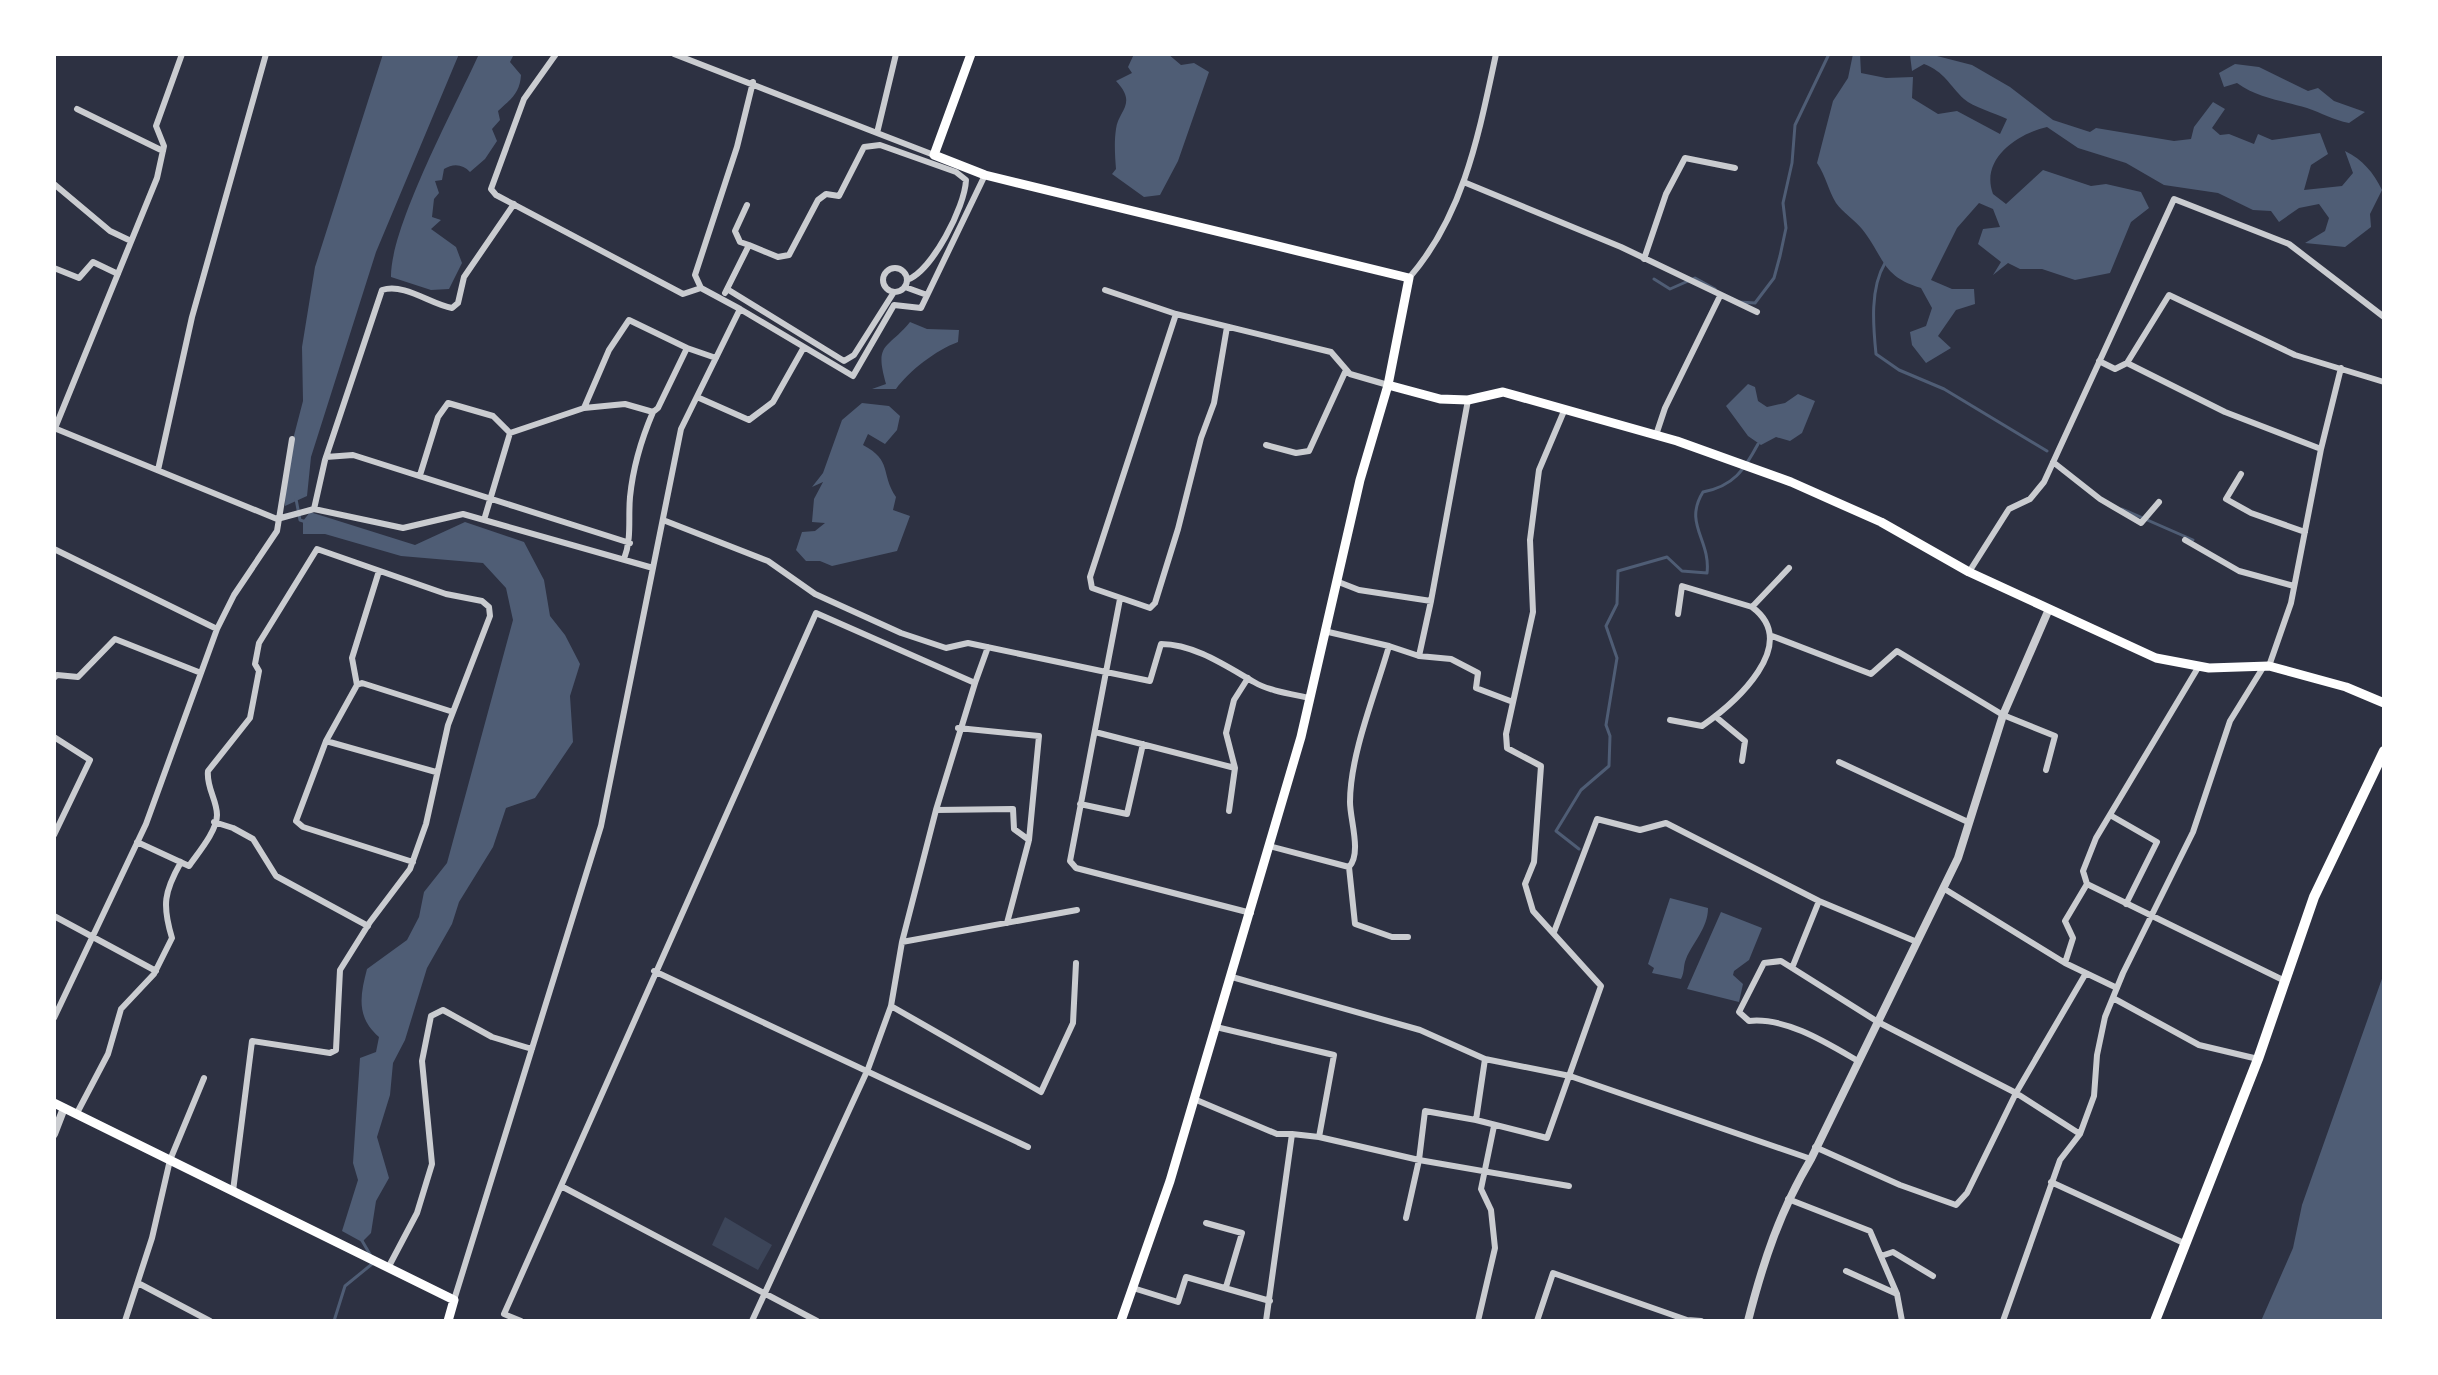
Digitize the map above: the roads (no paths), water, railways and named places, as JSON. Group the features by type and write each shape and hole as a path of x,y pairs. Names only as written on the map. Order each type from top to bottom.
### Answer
{"main road":[{"path":"971,54 934,155 985,175 1409,278 1388,385 1336,581 1310,698 1251,913 1121,1321"},
{"path":"1388,385 1440,399 1468,400 1503,392 1656,435 1736,461 1881,522 1969,572 2156,658 2199,666 2266,666 2346,687 2384,703"},
{"path":"2155,1321 2258,1059 2314,897 2384,751"},
{"path":"54,1103 454,1300 448,1321"}],"street":[{"path":"182,54 156,126 163,151 157,178 55,428 280,518 314,509 403,528 463,514 653,568"},
{"path":"158,470 192,317 266,54"},
{"path":"556,54 524,99 491,189 683,294 701,288"},
{"path":"674,54 753,82 934,155"},
{"path":"701,54 701,63"},
{"path":"877,133 896,54"},
{"path":"1409,278 1424,261 1466,183 1496,54"},
{"path":"753,82 737,147 695,275 701,288 853,376 894,305 921,308 985,175"},
{"path":"77,109 163,151"},
{"path":"727,289 844,361 854,355 894,292 927,268 957,212 966,180 956,172 880,145 864,147 839,196 826,194 818,200 789,255 778,257 740,242 735,231 747,205"},
{"path":"1644,259 1666,194 1685,158 1735,168"},
{"path":"1466,183 1644,259 1757,312"},
{"path":"54,184 110,231 131,241"},
{"path":"1969,572 2009,509 2030,499 2053,462 2174,199 2289,244 2384,317"},
{"path":"314,509 326,457 382,290 390,288 452,308 458,303 464,277 514,204"},
{"path":"721,300 749,245"},
{"path":"54,268 79,278 93,262 118,274"},
{"path":"894,292 885,286 886,272 897,268 906,283 927,295"},
{"path":"1105,290 1176,314 1331,352 1358,379 1388,385"},
{"path":"2099,361 2115,369 2127,363 2169,295 2295,355 2384,382"},
{"path":"1656,435 1665,408 1720,296"},
{"path":"454,1300 601,826 681,429 740,309"},
{"path":"1176,314 1090,577 1092,588 1150,608 1155,603 1201,438 1214,403 1227,327"},
{"path":"584,408 609,350 629,320 687,348 716,358"},
{"path":"697,397 749,420 773,402 804,347"},
{"path":"624,559 630,543 630,497 639,444 687,348"},
{"path":"2127,363 2225,412 2321,449"},
{"path":"2003,1321 2051,1182 2060,1160 2080,1134 2094,1096 2097,1055 2117,988 2193,832 2230,721 2266,666 2294,586 2321,449 2341,368"},
{"path":"1266,445 1296,453 1309,451 1346,370"},
{"path":"1419,656 1468,400"},
{"path":"420,475 438,417 448,403 493,416 510,433"},
{"path":"510,433 598,404 625,404 653,412"},
{"path":"1406,1218 1419,1160 1425,1111 1547,1138 1601,986 1533,911 1525,884 1534,862 1541,766 1507,748 1506,734 1533,612 1530,540 1539,470 1564,411"},
{"path":"484,520 510,433"},
{"path":"54,1018 137,842 217,629 234,595 277,531 292,439"},
{"path":"326,457 353,455 630,543"},
{"path":"2053,462 2100,499 2141,523 2159,502"},
{"path":"2241,474 2226,499 2251,513 2305,532"},
{"path":"663,520 725,541 768,561 815,594 901,633 946,648 968,643 1150,681 1161,644 1168,644 1221,661 1258,684 1310,698"},
{"path":"2185,540 2239,571 2294,586"},
{"path":"54,549 217,629"},
{"path":"137,842 189,866 217,816 208,771 250,718 259,671 255,664 259,643 317,549 446,594 482,601 489,607 490,616 453,712 436,772 426,824 413,862 340,970 336,1050 330,1053 252,1041 233,1191"},
{"path":"1752,607 1789,568"},
{"path":"379,571 352,658 357,685 326,741 296,821 303,827 413,862"},
{"path":"1336,581 1359,590 1431,601"},
{"path":"1670,720 1702,726 1716,717 1764,665 1772,636 1762,614 1752,607 1682,586 1678,614"},
{"path":"1120,599 1070,861 1076,868 1251,913"},
{"path":"1748,1321 1765,1254 1787,1199 1811,1159 1958,858 2003,715 2049,609"},
{"path":"516,1320 504,1314 654,971 816,613 975,683"},
{"path":"1324,631 1419,656 1451,659 1478,673 1476,688 1513,702"},
{"path":"1772,636 1871,674 1897,651 2003,715 2055,736 2046,770"},
{"path":"54,678 57,675 78,677 115,639 201,673"},
{"path":"1389,646 1360,748 1350,800 1355,858 1349,867 1355,924 1392,937 1408,937"},
{"path":"752,1321 868,1069 891,1006 902,942 958,728 988,647"},
{"path":"2199,666 2110,815 2083,871 2087,884 2285,981"},
{"path":"1229,811 1235,768 1226,733 1234,700 1248,678"},
{"path":"357,685 370,684 453,712"},
{"path":"1716,717 1745,741 1742,761"},
{"path":"958,728 1039,736 1029,840 1007,923"},
{"path":"1095,732 1235,768"},
{"path":"54,737 90,760 55,829"},
{"path":"326,741 436,772"},
{"path":"1080,804 1127,814 1143,744"},
{"path":"1839,762 1968,822"},
{"path":"936,810 1013,809 1014,829 1029,840"},
{"path":"2110,815 2157,842 2126,904"},
{"path":"1554,932 1597,819 1640,830 1666,823 1819,901 1917,942"},
{"path":"214,822 253,839 276,876 368,926"},
{"path":"1269,846 1349,867"},
{"path":"77,1113 108,1054 121,1009 156,971 172,938 165,922 164,902 181,862"},
{"path":"2065,963 2073,938 2065,921 2087,884"},
{"path":"1943,888 2065,963 2117,988"},
{"path":"1792,968 1819,901"},
{"path":"902,942 1077,910"},
{"path":"54,916 156,971"},
{"path":"1858,1061 1825,1041 1764,1020 1749,1021 1739,1012 1764,963 1781,961 1878,1022 2016,1093 2080,1134"},
{"path":"891,1006 1041,1092 1073,1023 1076,963"},
{"path":"654,971 868,1069 1028,1147"},
{"path":"1815,1147 1900,1185 1956,1205 1967,1193 2016,1093 2086,973"},
{"path":"1232,977 1420,1030 1485,1059 1570,1076 1811,1159"},
{"path":"2113,998 2199,1045 2258,1059"},
{"path":"388,1268 417,1213 432,1164 422,1061 431,1016 443,1010 492,1037 532,1049"},
{"path":"1216,1027 1334,1055 1319,1137"},
{"path":"1476,1120 1485,1059"},
{"path":"125,1321 170,1160 204,1078"},
{"path":"1194,1099 1277,1134 1319,1137 1419,1160 1569,1186"},
{"path":"54,1134 64,1108"},
{"path":"1478,1321 1495,1248 1491,1210 1481,1189 1494,1126"},
{"path":"1266,1321 1292,1134"},
{"path":"2051,1182 2186,1244"},
{"path":"561,1186 817,1321"},
{"path":"1787,1199 1870,1231 1897,1294 1902,1321"},
{"path":"1206,1223 1242,1233 1226,1287"},
{"path":"1881,1256 1893,1252 1933,1276"},
{"path":"1846,1271 1897,1294"},
{"path":"1537,1321 1553,1273 1687,1320 1701,1321"},
{"path":"1133,1288 1178,1302 1186,1277 1270,1301"},
{"path":"138,1283 210,1321"}],"waterway":[{"path":"1739,302 1755,303 1774,278 1786,228 1783,203 1792,163 1795,125 1829,54"},
{"path":"1885,263 1875,295 1876,354 1899,370 1944,389 2047,451"},
{"path":"1654,279 1670,289 1695,278 1715,289"},
{"path":"1579,849 1556,831 1581,790 1609,766 1610,736 1606,725 1617,658 1606,626 1617,604 1618,571 1667,557 1682,571 1707,573 1697,523 1698,503 1703,492 1723,486 1737,476 1758,444"},
{"path":"296,499 300,520 306,522"},
{"path":"2122,509 2193,540"},
{"path":"361,1239 371,1256"},
{"path":"334,1321 345,1286 372,1264"}]}
